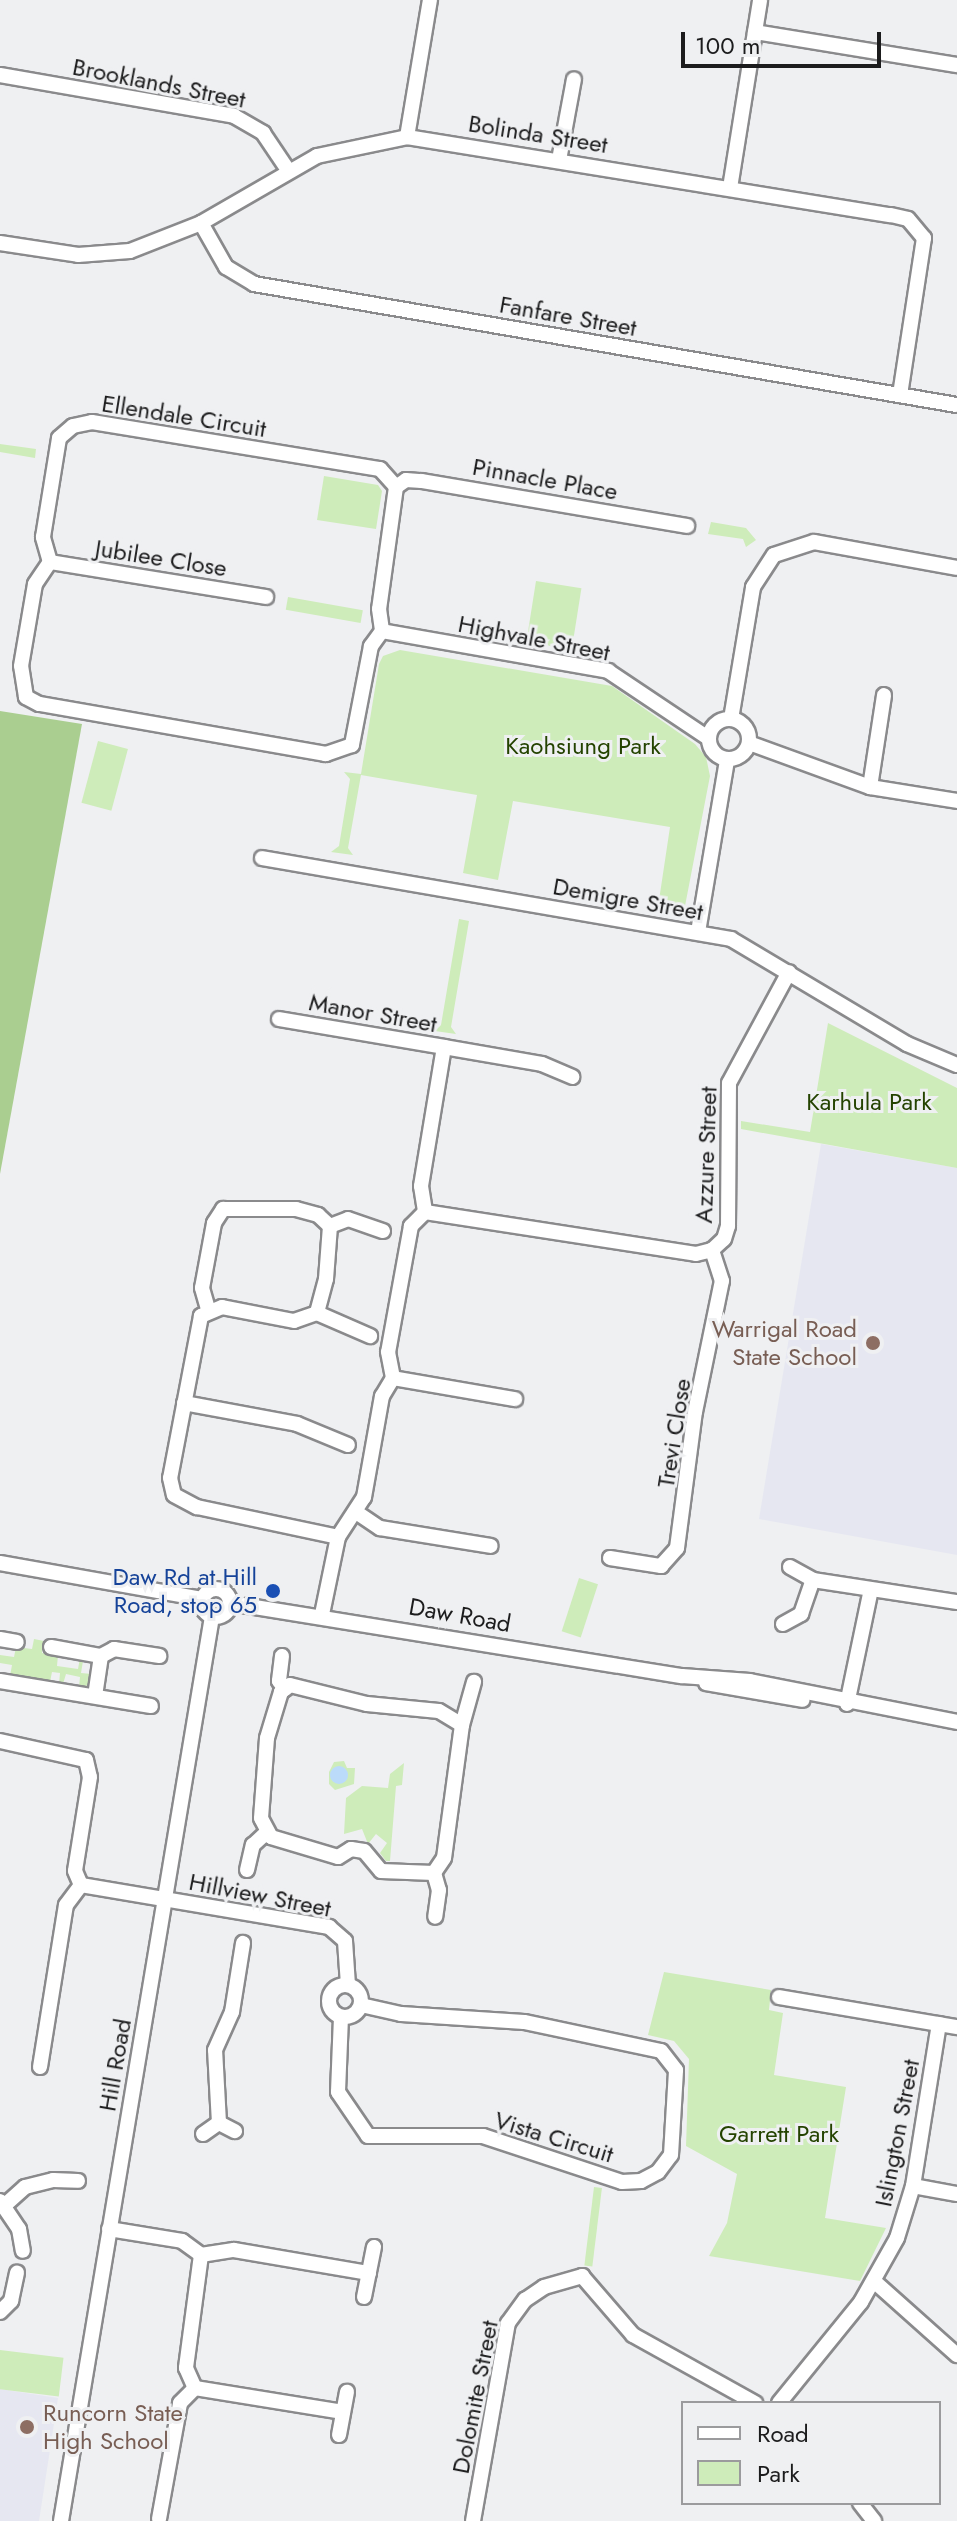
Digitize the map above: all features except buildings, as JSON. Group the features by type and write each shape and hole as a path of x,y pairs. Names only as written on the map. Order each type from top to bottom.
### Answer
{"street":[{"path":"407,137 430,0"},
{"path":"730,188 760,0"},
{"path":"755,32 957,65"},
{"name":"Brooklands Street","path":"0,75 234,116 263,133 288,170"},
{"path":"559,160 574,79"},
{"name":"Bolinda Street","path":"0,243 109,255 155,244 201,223 288,170 338,149 407,137 891,215 919,227 924,258 900,395"},
{"name":"Fanfare Street","path":"201,223 226,267 254,284 957,405"},
{"name":"Ellendale Circuit","path":"50,562 43,537 55,459 59,438 73,426 92,422 380,469 396,487"},
{"name":"Pinnacle Place","path":"396,487 406,480 422,481 687,526"},
{"path":"50,562 35,584 21,666 20,686 39,704 333,754 352,745 371,646 382,631 379,609 396,487"},
{"path":"731,719 753,587 774,555 814,542 957,568"},
{"name":"Jubilee Close","path":"50,562 266,597"},
{"name":"Highvale Street","path":"382,631 608,671 708,738"},
{"path":"870,787 884,695"},
{"path":"731,719 745,727 749,743 740,756 727,760 715,755 708,738 715,724 731,719"},
{"path":"749,743 870,787 957,801"},
{"path":"698,932 727,760"},
{"name":"Demigre Street","path":"262,858 731,939 907,1044 957,1065"},
{"name":"Azzure Street","path":"425,1212 696,1254 712,1250 724,1239 728,1226 729,1083 789,972"},
{"name":"Manor Street","path":"279,1019 444,1047 421,1186 425,1212"},
{"path":"444,1047 542,1064 572,1077"},
{"path":"208,1309 202,1288 214,1223 223,1209 296,1209 318,1215 330,1226"},
{"path":"322,1614 338,1537 364,1497 382,1396 393,1378 388,1352 411,1226 425,1212"},
{"path":"330,1226 348,1219 383,1231"},
{"path":"317,1313 328,1267 330,1226"},
{"name":"Trevi Close","path":"610,1558 644,1567 661,1566 677,1548 695,1412 722,1281 712,1250"},
{"path":"338,1537 178,1499 170,1478 196,1326 208,1309 222,1307 294,1321 317,1313 370,1336"},
{"path":"393,1378 515,1399"},
{"path":"184,1403 297,1424 348,1445"},
{"path":"356,1512 380,1528 491,1546"},
{"name":"Daw Road","path":"0,1563 202,1599 216,1588 224,1591 230,1603 322,1614 682,1676 760,1683 847,1704 957,1722"},
{"path":"790,1567 813,1580 957,1602"},
{"path":"783,1624 801,1614 813,1580"},
{"path":"847,1704 871,1589"},
{"path":"202,1599 204,1612 212,1617 224,1614 230,1603"},
{"name":"Hill Road","path":"61,2521 212,1617"},
{"path":"0,1639 17,1642"},
{"path":"51,1647 101,1656 114,1649 159,1656"},
{"path":"95,1696 101,1656"},
{"path":"282,1656 279,1681 285,1689"},
{"path":"0,1681 151,1706"},
{"path":"434,1873 444,1858 462,1725 474,1682"},
{"path":"285,1689 297,1686 367,1704 439,1711 454,1716 462,1725"},
{"path":"285,1689 267,1738 261,1818 267,1832 280,1843 338,1857 351,1849 364,1851 381,1871 434,1873"},
{"path":"0,1741 73,1753 86,1760 90,1777 75,1871 81,1885 66,1905 40,2067"},
{"path":"247,1870 253,1845 267,1832"},
{"path":"434,1873 439,1890 435,1917"},
{"name":"Hillview Street","path":"81,1885 329,1927 345,1941 348,1985"},
{"path":"219,2123 215,2050 232,2012 243,1943"},
{"path":"348,1985 360,1995 361,2005 351,2016 341,2017 332,2011 329,1996 334,1988 348,1985"},
{"path":"779,1997 957,2027"},
{"name":"Vista Circuit","path":"341,2017 338,2092 368,2136 483,2136 622,2182 641,2181 658,2172 671,2155 676,2070 661,2051 511,2020 401,2014 361,2005"},
{"name":"Islington Street","path":"781,2401 875,2282 897,2238 913,2186 939,2024"},
{"path":"219,2123 235,2131"},
{"path":"203,2134 219,2123"},
{"path":"23,2251 19,2229 2,2203 25,2187 53,2180 78,2181"},
{"path":"913,2186 957,2194"},
{"path":"109,2229 182,2241 201,2255 234,2250 369,2273"},
{"path":"364,2297 374,2247"},
{"path":"195,2388 186,2368 201,2255"},
{"path":"0,2312 11,2301 17,2273"},
{"name":"Dolomite Street","path":"473,2521 508,2323 525,2300 544,2287 582,2276 633,2335 751,2401"},
{"path":"875,2282 957,2355"},
{"path":"195,2388 343,2412"},
{"path":"159,2519 180,2403 195,2388"},
{"path":"339,2435 347,2392"}],"shaded area":[{"name":"Warrigal Road State School","path":"821,1144 957,1168 957,1555 759,1519"},
{"name":"Runcorn State High School","path":"0,2389 58,2398 39,2521 0,2521"}],"green space":[{"path":"0,444 36,449 35,458 0,452"},
{"path":"324,476 378,485 382,491 376,529 317,520"},
{"path":"711,522 746,528 756,540 746,547 743,539 708,534"},
{"path":"536,581 581,588 572,649 526,642"},
{"path":"288,597 363,610 361,623 286,610"},
{"name":"Kaohsiung Park","path":"400,650 612,686 695,744 706,757 710,776 685,906 679,910 658,907 670,827 513,801 498,880 463,873 477,795 361,775 348,848 353,855 331,852 339,846 350,779 344,772 361,774 379,664 383,656"},
{"path":"0,711 82,724 0,1174"},
{"path":"98,741 128,749 111,811 81,803"},
{"path":"459,919 469,921 451,1027 456,1034 435,1031 441,1025"},
{"name":"Karhula Park","path":"828,1023 957,1088 957,1168 741,1129 741,1121 810,1132"},
{"path":"579,1578 598,1584 581,1637 562,1631"},
{"path":"34,1639 44,1641 42,1653 58,1655 57,1666 78,1669 80,1658 94,1661 83,1661 81,1673 92,1674 90,1685 79,1687 80,1677 66,1674 63,1684 59,1684 60,1673 52,1672 50,1682 10,1676 12,1665 0,1663 0,1655 14,1657 16,1647 32,1649"},
{"path":"344,1761 347,1768 355,1768 354,1784 335,1790 329,1784 329,1772 334,1762"},
{"path":"404,1763 402,1785 396,1786 390,1861 386,1861 380,1853 387,1843 376,1834 368,1844 362,1829 344,1834 346,1798 362,1786 388,1788 390,1774"},
{"name":"Garrett Park","path":"664,1972 771,1990 769,2010 783,2013 774,2075 846,2087 825,2218 886,2228 860,2281 709,2256 727,2223 737,2174 686,2146 689,2059 674,2041 648,2035"},
{"path":"594,2187 602,2188 592,2266 584,2265"},
{"path":"0,2350 64,2358 59,2397 0,2389"}],"water":[{"path":"339,1766 348,1775 339,1784 330,1775"}],"place":[{"name":"Warrigal Road State School","path":"873,1343"},
{"name":"Daw Rd at Hill Road, stop 65","path":"273,1591"},
{"name":"Runcorn State High School","path":"27,2427"}]}
